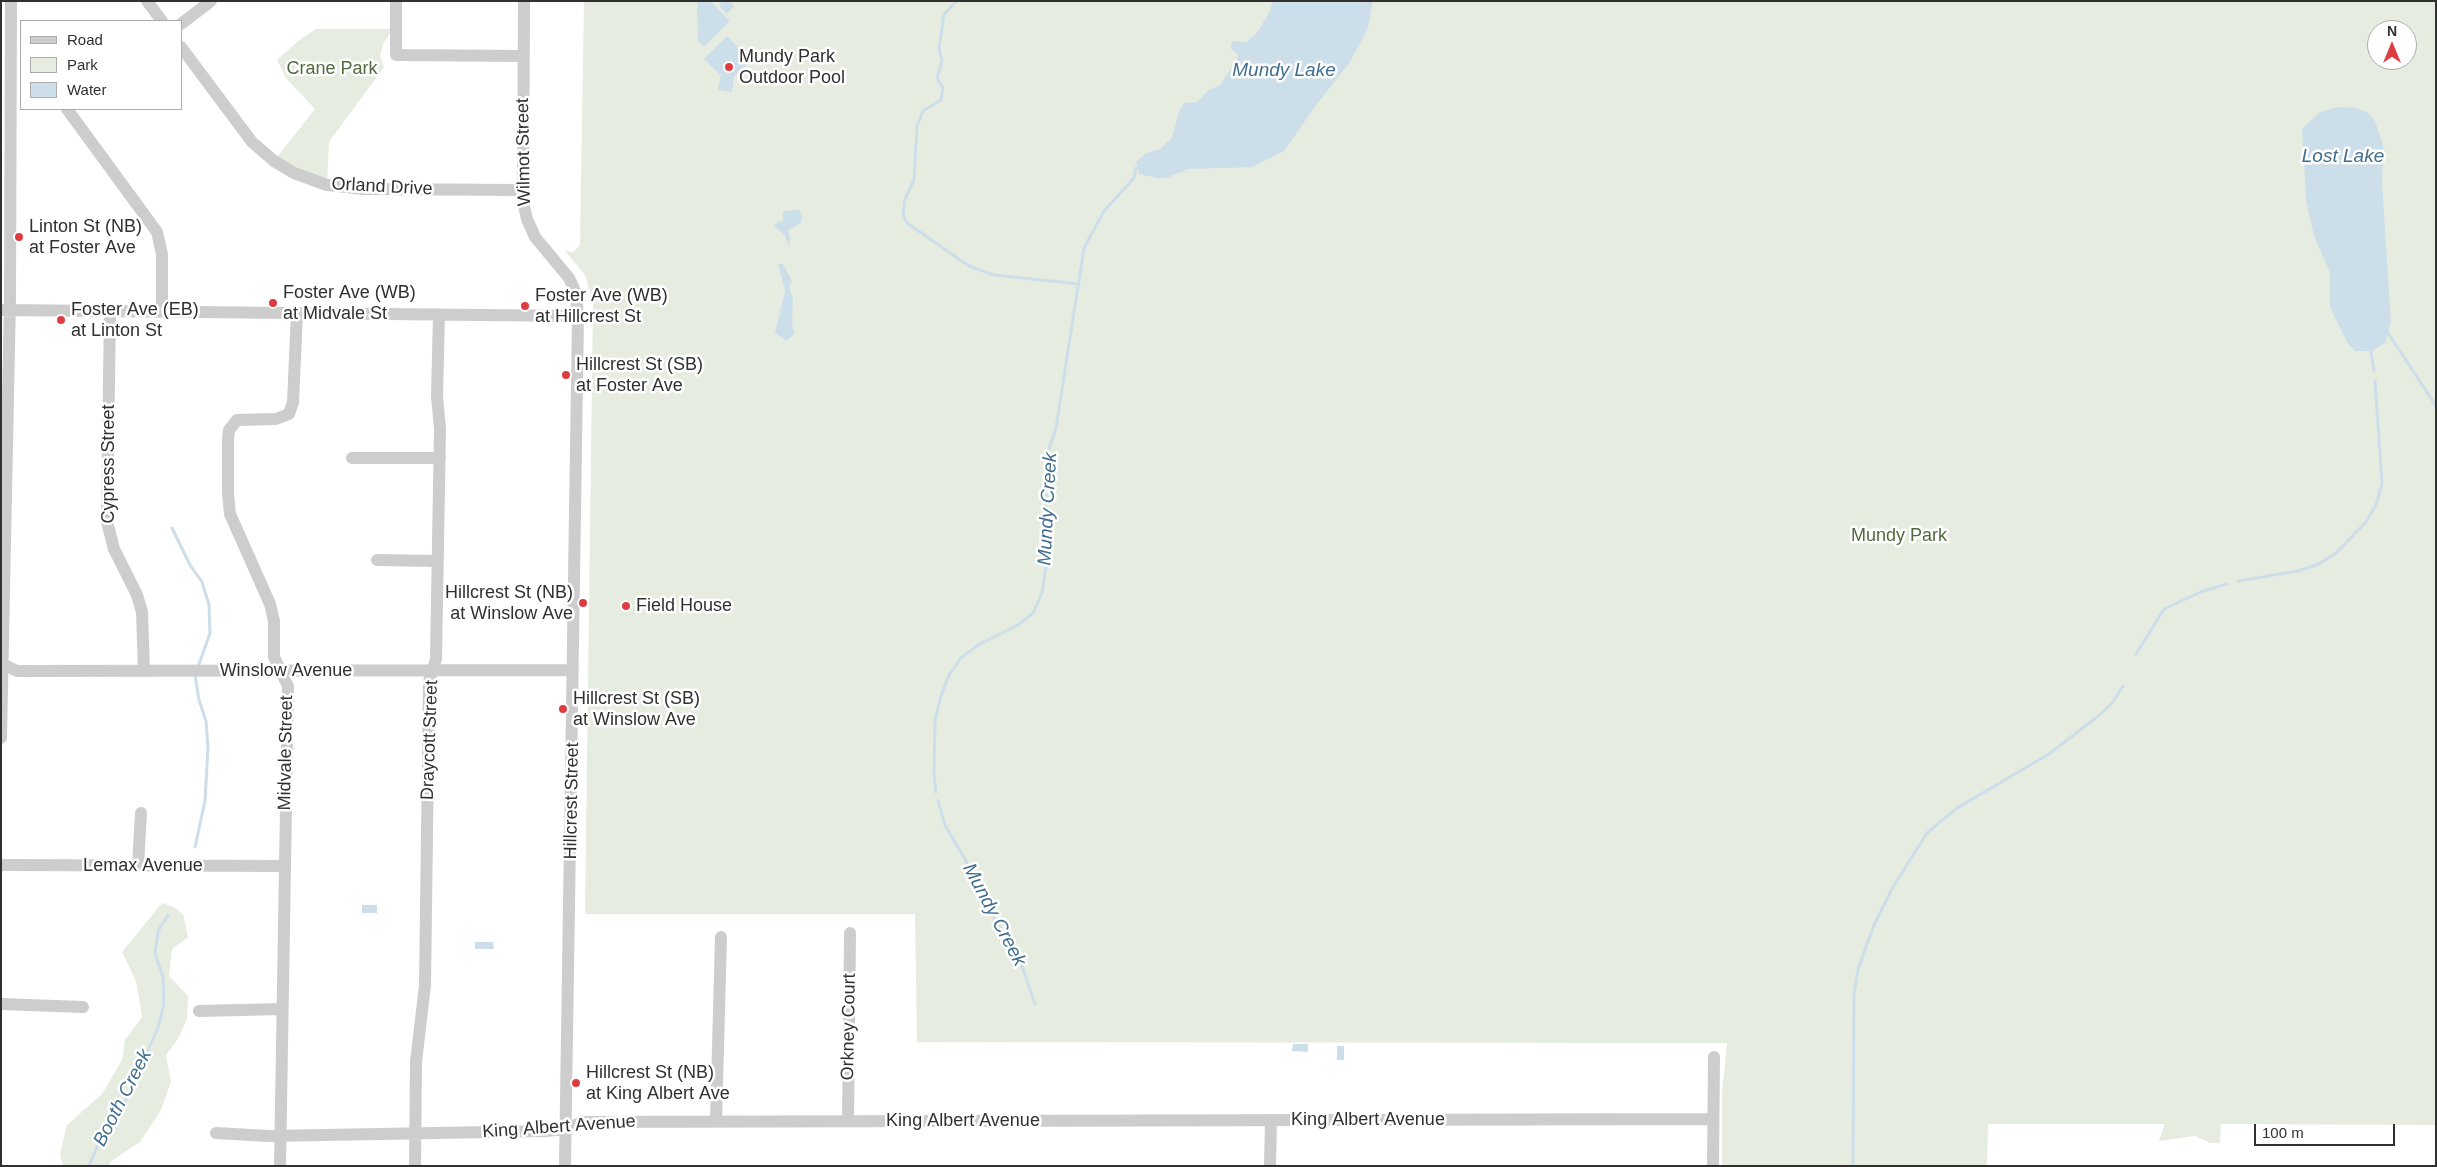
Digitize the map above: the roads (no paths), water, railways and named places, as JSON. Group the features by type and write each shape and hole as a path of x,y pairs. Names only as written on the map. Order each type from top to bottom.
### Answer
{"street":[{"path":"1,738 6,169 16,83 11,1"},
{"path":"147,1 161,20"},
{"path":"182,23 211,1"},
{"path":"396,1 396,55 524,56"},
{"name":"Wilmot Street","path":"524,1 524,209 531,229 542,247 569,278 576,293 578,316"},
{"name":"Orland Drive","path":"182,48 252,142 274,161 294,173 327,185 364,189 523,190"},
{"path":"68,110 157,232 162,254 162,311"},
{"path":"5,310 578,316"},
{"name":"Cypress Street","path":"110,311 107,522 114,549 142,612 144,671"},
{"name":"Midvale Street","path":"280,1166 288,686 274,657 274,621 270,604 230,514 228,438 229,430 237,420 276,419 289,414 293,402 297,313"},
{"name":"Draycott Street","path":"415,1166 416,1062 425,985 429,682 436,659 440,429 436,396 439,315"},
{"name":"Hillcrest Street","path":"565,1166 578,316"},
{"path":"352,458 440,458"},
{"path":"377,560 437,562"},
{"name":"Winslow Avenue","path":"2,663 17,671 574,670"},
{"path":"138,866 141,813"},
{"name":"Lemax Avenue","path":"1,865 284,866"},
{"name":"Orkney Court","path":"848,1121 850,933"},
{"path":"716,1121 721,937"},
{"path":"1,1004 83,1007"},
{"path":"199,1011 282,1008"},
{"path":"1713,1166 1714,1057"},
{"name":"King Albert Avenue","path":"216,1133 281,1135 566,1129 582,1122 1713,1119"},
{"path":"1270,1166 1271,1120"}],"water":[{"path":"697,1 710,1 730,21 704,47 698,41"},
{"path":"719,1 729,1 734,6 727,14 719,6 721,4"},
{"name":"Mundy Lake","path":"1273,1 1373,1 1368,28 1350,62 1314,108 1284,151 1252,167 1188,169 1167,178 1139,174 1136,162 1146,153 1160,149 1172,138 1179,112 1184,103 1197,102 1209,90 1220,85 1237,60 1238,55 1231,49 1231,43 1235,41 1246,42 1257,33 1269,13"},
{"path":"727,36 751,60 734,77 732,92 718,90 721,75 704,59"},
{"name":"Lost Lake","path":"2338,107 2356,108 2367,112 2375,121 2383,145 2382,183 2391,323 2385,343 2371,351 2355,351 2348,344 2330,308 2330,273 2314,236 2306,200 2302,129 2320,112"},
{"path":"799,210 802,215 801,223 788,230 789,246 784,234 774,226 778,222 783,221 783,211"},
{"path":"778,264 783,264 792,281 789,287 793,299 792,325 795,333 787,341 775,333 785,291"},
{"path":"362,905 377,905 377,913 362,913"},
{"path":"475,942 493,942 494,949 475,949"},
{"path":"1293,1044 1308,1044 1308,1052 1292,1051"},
{"path":"1337,1046 1344,1046 1344,1060 1337,1060"}],"waterway":[{"path":"957,1 944,14 939,49 942,61 937,78 943,88 941,100 923,111 917,126 914,180 905,199 903,214 907,223 969,266 994,275 1079,284"},
{"name":"Mundy Creek","path":"936,792 934,775 935,720 949,675 961,658 978,645 1018,625 1033,613 1042,593 1046,566 1046,478 1049,449 1056,428 1084,248 1104,211 1134,178 1136,168"},
{"path":"2388,333 2436,406"},
{"path":"2371,351 2374,371"},
{"path":"2238,581 2298,571 2319,564 2336,553 2365,523 2376,505 2382,484 2375,381"},
{"name":"Booth Creek","path":"172,528 190,565 202,582 209,605 210,633 198,667"},
{"path":"2136,654 2164,609 2203,591 2227,584"},
{"name":"Booth Creek","path":"195,675 199,700 206,721 208,747 205,801 195,847"},
{"path":"1853,1166 1854,995 1858,969 1874,925 1893,887 1927,833 1957,808 2049,754 2097,717 2112,703 2123,686"},
{"name":"Mundy Creek","path":"938,801 945,825 979,883 986,905 1020,960 1035,1004"},
{"name":"Booth Creek","path":"89,1166 100,1140 124,1104 158,1028 164,1004 163,977 155,954 158,931 168,915"}],"place":[{"name":"Mundy Park Outdoor Pool","path":"729,67"},
{"name":"Linton St (NB) at Foster Ave","path":"19,237"},
{"name":"Foster Ave (WB) at Midvale St","path":"273,303"},
{"name":"Foster Ave (WB) at Hillcrest St","path":"525,306"},
{"name":"Foster Ave (EB) at Linton St","path":"61,320"},
{"name":"Hillcrest St (SB) at Foster Ave","path":"566,375"},
{"name":"Hillcrest St (NB) at Winslow Ave","path":"583,603"},
{"name":"Field House","path":"626,606"},
{"name":"Hillcrest St (SB) at Winslow Ave","path":"563,709"},
{"name":"Hillcrest St (NB) at King Albert Ave","path":"576,1083"}],"park label":[{"name":"Crane Park","path":"332,69"},
{"name":"Mundy Park","path":"1899,536"}]}
